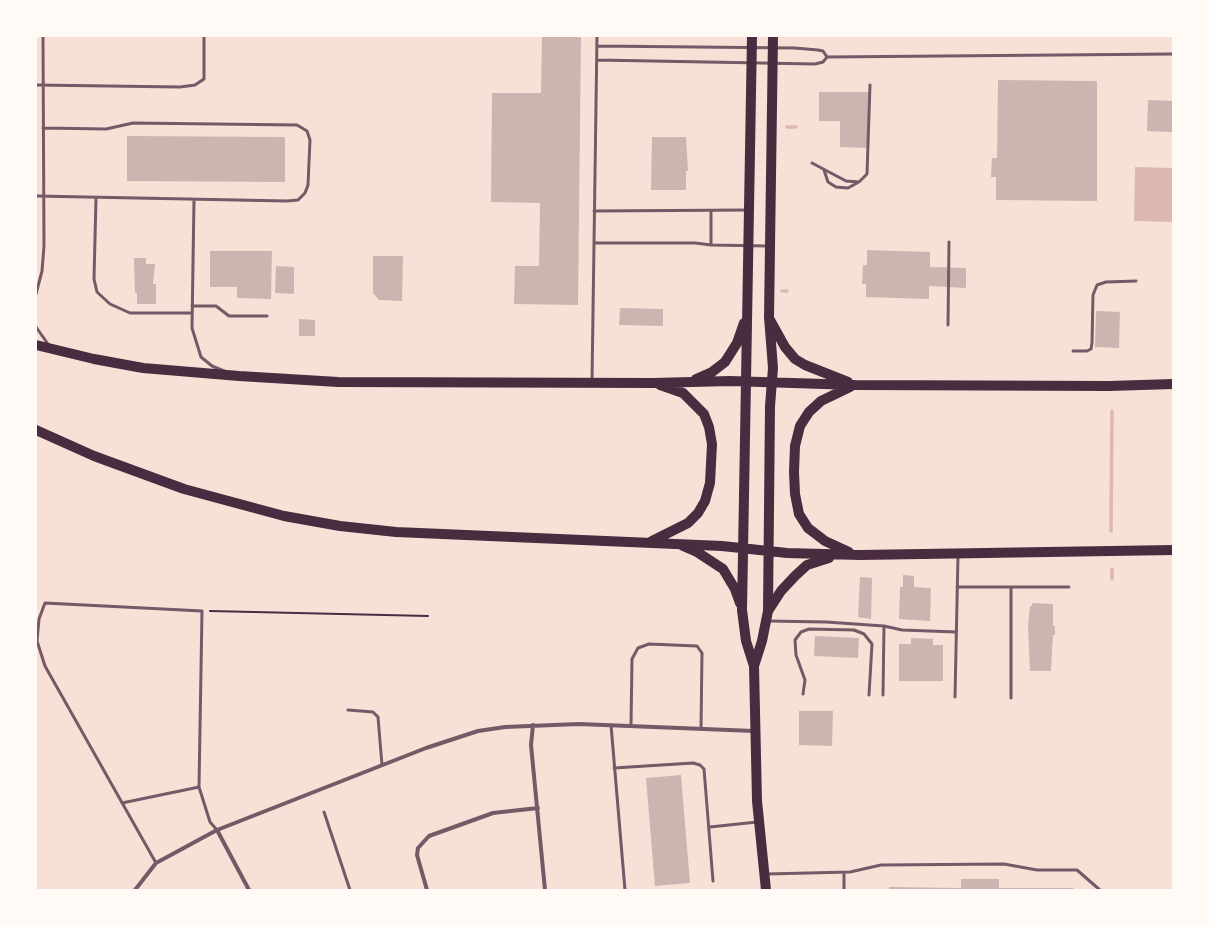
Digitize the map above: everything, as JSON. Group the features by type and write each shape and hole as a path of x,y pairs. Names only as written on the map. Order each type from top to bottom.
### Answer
{"main road":[{"path":"752,36 742,610 746,641 754,666"},
{"path":"766,890 759,822 754,731 754,666 767,616 769,551 770,406 773,368 769,317 773,36"},
{"path":"690,381 712,372 725,362 737,342 747,316"},
{"path":"769,317 786,347 795,359 805,365 855,385"},
{"path":"36,345 57,351 143,368 338,382 653,383 690,381 855,385 1109,386 1173,384"},
{"path":"646,544 681,527 698,513 705,501 710,483 711,452 709,427 704,414 683,393 653,383"},
{"path":"855,385 832,394 821,401 809,412 800,426 795,446 794,472 795,494 799,514 808,528 836,548 860,555"},
{"path":"36,430 94,456 184,489 284,516 340,526 396,532 519,536 646,544 678,544 845,555 1173,550"},
{"path":"678,544 697,552 723,569 735,590 742,610"},
{"path":"767,616 781,591 807,565 821,559 845,555"}],"street":[{"path":"135,890 156,863 217,830 274,806 426,748 478,731 533,725 631,725 754,731"},
{"path":"533,725 531,745 545,890"},
{"path":"427,890 417,855 418,848 429,836 487,814 538,808"},
{"path":"217,830 249,890"}],"lane":[{"path":"36,294 43,261 43,36"},
{"path":"36,85 196,85 204,79 204,36"},
{"path":"592,383 597,36"},
{"path":"597,46 818,50 823,52 827,57"},
{"path":"827,57 1173,54"},
{"path":"597,60 815,64 823,62 827,57"},
{"path":"824,170 828,182 836,187 848,188 859,182 867,174 869,169 870,84"},
{"path":"36,196 287,201 298,200 305,193 308,185 310,140 307,131 298,125 133,123 106,129 43,128"},
{"path":"812,163 846,181 859,182"},
{"path":"96,198 94,279 96,292 110,304 130,313 192,313"},
{"path":"194,200 192,328 201,357 212,366 239,376"},
{"path":"710,245 711,210"},
{"path":"594,211 749,210"},
{"path":"948,325 949,242"},
{"path":"594,244 701,243 710,245 770,246"},
{"path":"1073,351 1087,351 1091,348 1093,295 1097,285 1106,282 1136,281"},
{"path":"192,306 216,306 228,316 267,316"},
{"path":"36,327 41,336 57,351"},
{"path":"955,697 958,554"},
{"path":"957,587 1069,587"},
{"path":"1011,587 1011,698"},
{"path":"156,863 45,666 37,641 39,619 45,603 202,611 199,786 210,822 217,830"},
{"path":"767,616 884,626 902,630 956,632"},
{"path":"883,695 884,626"},
{"path":"803,694 805,680 796,655 795,640 801,632 809,629 854,630 864,634 872,644 869,695"},
{"path":"631,725 632,659 638,648 649,644 697,646 702,652 701,729"},
{"path":"348,710 373,712 378,716 382,765"},
{"path":"611,725 625,890"},
{"path":"614,768 693,763 700,765 704,769 710,827 713,881"},
{"path":"122,803 199,786"},
{"path":"324,812 350,890"},
{"path":"710,827 759,822"},
{"path":"764,874 844,872 881,865 1004,864 1037,870 1077,870 1100,890"},
{"path":"844,872 844,890"}],"path":[{"path":"202,611 428,616"}],"shaded area":[{"path":"1135,167 1173,168 1173,222 1134,221"}],"building":[{"path":"542,36 581,36 578,305 514,304 515,266 539,266 540,203 491,202 492,93 541,93"},
{"path":"998,80 1097,81 1097,201 996,200 996,177 991,177 992,158 997,158"},
{"path":"819,92 869,92 868,148 840,147 840,121 819,121"},
{"path":"1148,100 1173,101 1173,132 1147,131"},
{"path":"127,136 285,137 285,182 127,181"},
{"path":"652,137 686,137 688,171 686,171 686,190 651,190"},
{"path":"867,250 930,252 930,267 966,268 966,288 929,286 929,299 866,297 866,284 862,284 863,265 867,265"},
{"path":"210,251 272,251 271,299 237,298 237,287 210,287"},
{"path":"373,256 403,256 402,301 379,300 373,293"},
{"path":"134,258 146,258 146,264 155,264 153,284 156,284 156,304 137,304 137,293 135,293"},
{"path":"276,266 294,267 294,294 275,293"},
{"path":"620,308 663,309 663,326 619,325"},
{"path":"1096,311 1120,312 1119,348 1095,347"},
{"path":"299,319 315,320 315,336 299,336"},
{"path":"903,575 914,576 914,587 931,588 930,621 899,619 900,587 903,587"},
{"path":"860,577 872,578 871,619 858,617"},
{"path":"1032,603 1053,604 1053,626 1055,626 1055,635 1053,635 1051,671 1030,671 1028,626 1030,606 1032,606"},
{"path":"815,636 859,638 858,658 814,656"},
{"path":"911,638 933,639 933,645 943,645 943,681 899,681 899,644 911,644"},
{"path":"799,711 833,711 832,746 799,745"},
{"path":"681,775 690,883 655,886 646,778"},
{"path":"961,879 999,879 999,888 1073,888 1075,890 889,890 889,887 961,888"}],"waterway":[{"path":"787,127 796,127"},
{"path":"782,291 787,291"},
{"path":"1111,531 1112,411"},
{"path":"1112,569 1112,579"}]}
